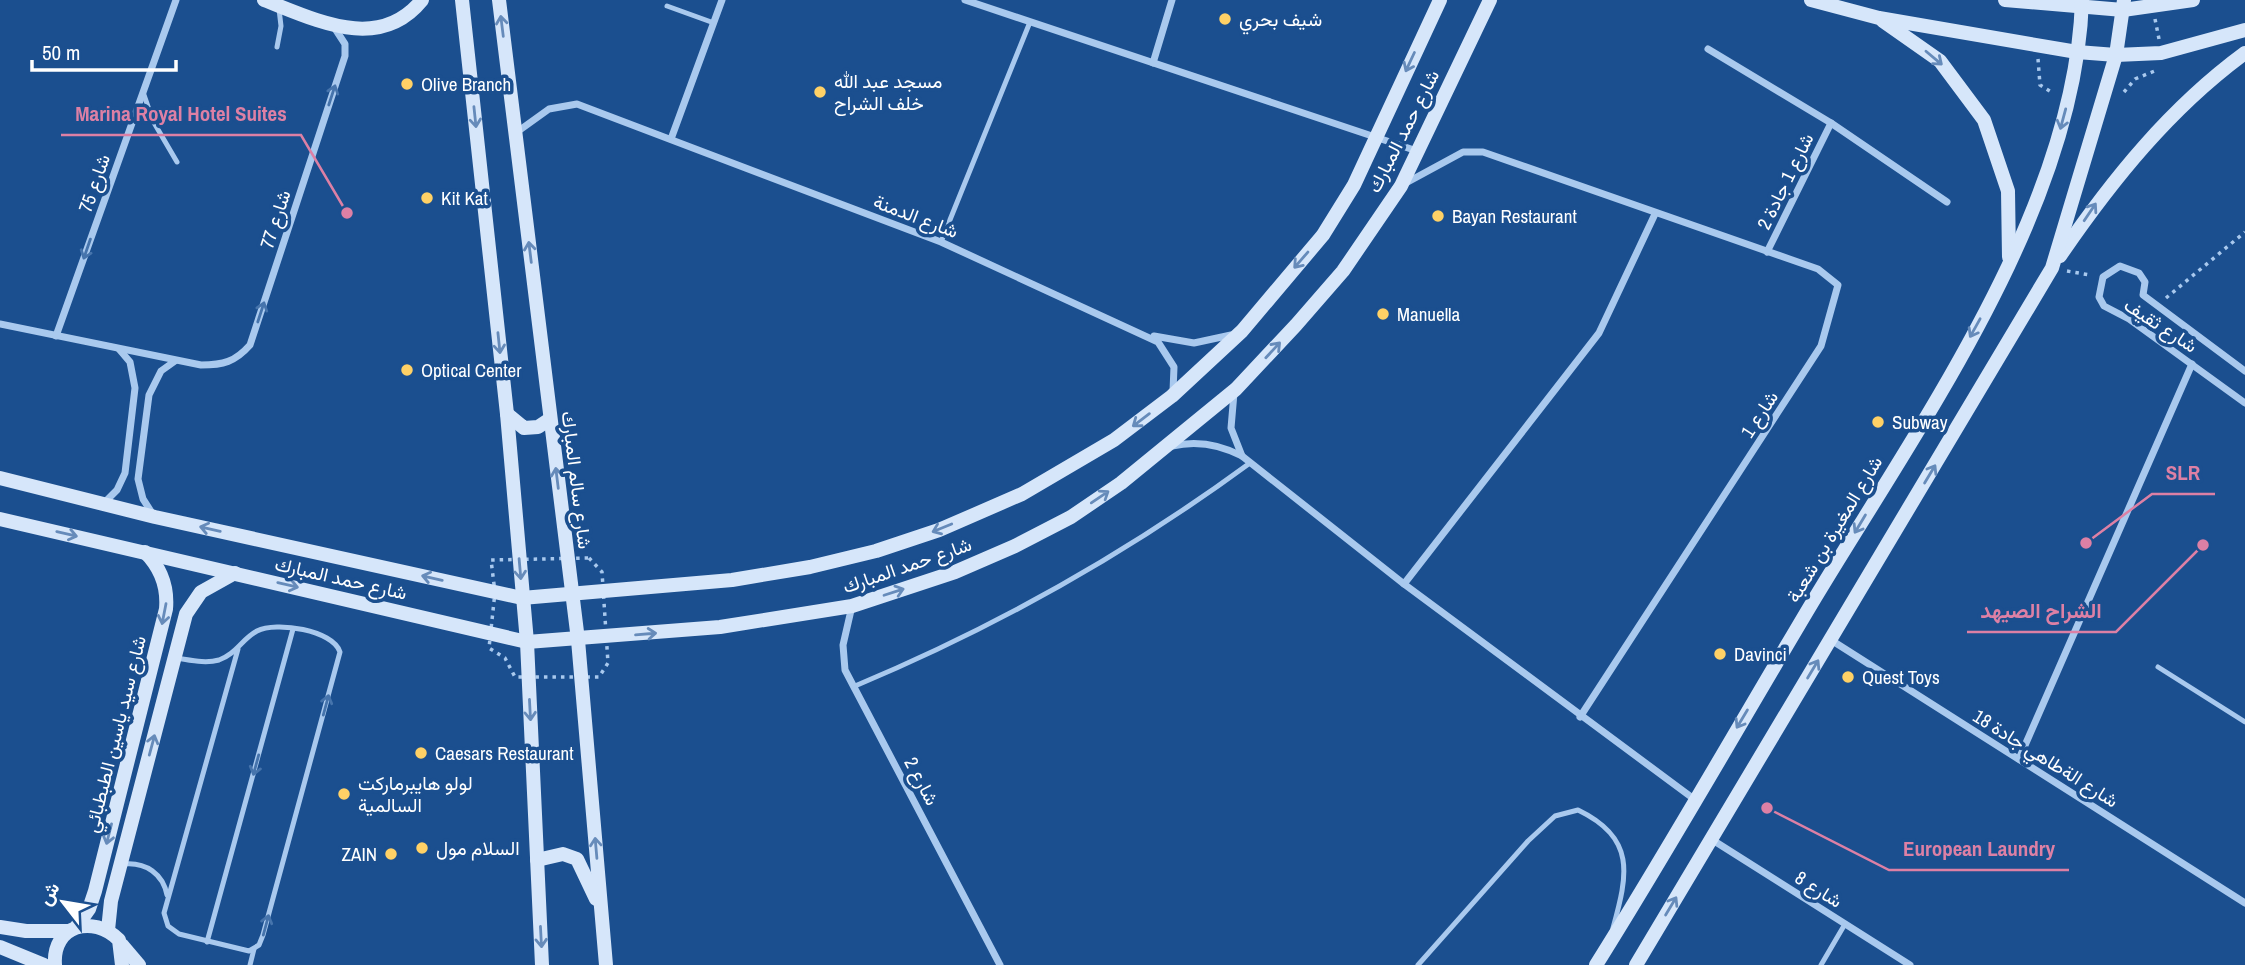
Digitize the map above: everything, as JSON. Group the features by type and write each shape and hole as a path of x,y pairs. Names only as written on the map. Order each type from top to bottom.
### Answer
{"main road":[{"path":"273,2 332,26 369,31 402,19 422,0"},
{"path":"462,0 507,414 527,642 542,965"},
{"name":"شارع سالم المبارك","path":"499,0 579,640 606,965"},
{"name":"شارع حمد المبارك","path":"0,478 155,516 523,598 732,579 810,567 876,551 939,530 1022,494 1114,440 1172,396 1241,331 1323,234 1354,186 1440,0"},
{"name":"شارع حمد المبارك","path":"0,519 527,642 606,638 720,627 852,606 955,572 1015,546 1071,517 1168,447 1236,389 1343,271 1401,186 1490,0"},
{"path":"1811,0 1879,18 2077,52 2116,55 2161,53 2245,30"},
{"path":"2005,0 2124,5 2193,0"},
{"path":"2077,52 2082,4"},
{"path":"2052,268 2116,55 2124,5"},
{"path":"1879,18 1940,61 1984,120 2008,191 2009,265"},
{"name":"شارع المغيرة بن شعبة","path":"1596,965 1935,399 2009,265 2052,162 2077,52"},
{"path":"1636,965 2052,268 2102,195 2160,127 2245,53"},
{"path":"507,414 524,428 538,428 550,419"},
{"name":"شارع سيد ياسين الطبطبائي","path":"55,965 57,945 89,909 95,891 166,609 166,591 157,566 145,552"},
{"name":"شارع سيد ياسين الطبطبائي","path":"122,965 109,909 182,627 192,602 211,584 235,573"},
{"path":"155,652 175,657"},
{"path":"537,860 563,854 577,859 585,872 602,917"},
{"path":"0,927 26,931 93,925 113,935 139,965"},
{"path":"0,947 44,965"}],"street":[{"name":"شارع 75","path":"56,336 176,0"},
{"path":"671,139 722,0"},
{"path":"965,0 1417,151"},
{"path":"1153,63 1172,0"},
{"name":"شارع 77","path":"0,324 175,361 224,365 240,357 250,345 345,56 345,44 332,26"},
{"name":"شارع 1 جادة 2","path":"1708,49 1831,123 1947,202"},
{"name":"شارع الدمنة","path":"516,133 549,109 577,104 941,242 1145,334 1194,343 1218,340 1241,331"},
{"name":"شارع 1 جادة 2","path":"1768,252 1831,123"},
{"name":"شارع 1","path":"1401,186 1462,152 1474,150 1818,269 1838,285 1821,346 1580,717"},
{"path":"1404,584 1599,333 1655,214"},
{"name":"شارع ثقيف","path":"2245,371 2143,295 2145,282 2130,268 2120,266 2103,277 2099,297 2104,306 2129,319 2245,404"},
{"name":"شارع الدمنة","path":"1145,334 1168,353 1175,382 1172,396"},
{"path":"103,503 117,490 125,473 135,388 130,362 118,349"},
{"path":"155,516 140,489 139,468 151,386 161,371 175,361"},
{"path":"2019,759 2192,363"},
{"path":"1236,389 1230,418 1233,438 1242,456"},
{"path":"1168,447 1213,444 1242,456 1404,584 1694,799"},
{"name":"شارع 2","path":"852,606 843,658 845,670 1000,965"},
{"name":"شارع الةطاهي جادة 18","path":"1831,640 2245,903"},
{"name":"شارع 8","path":"1711,839 1910,965"}],"lane":[{"path":"273,2 281,26 277,47"},
{"path":"667,6 714,23"},
{"path":"941,242 1030,22"},
{"path":"143,92 153,121 177,162"},
{"path":"855,687 953,643 1051,593 1153,532 1250,463"},
{"path":"175,657 213,661 238,649 250,635 266,627 293,629 332,639 338,646 339,657 263,936 254,949 250,965"},
{"path":"207,942 293,629"},
{"path":"167,905 238,649"},
{"path":"2158,667 2245,722"},
{"path":"1418,965 1528,841 1555,816 1578,810 1593,817 1614,834 1625,860 1623,892 1607,948"},
{"path":"121,865 145,866 155,872 167,893 165,920 173,931 243,951 254,949"},
{"path":"1821,965 1845,924"}],"path":[{"path":"2158,306 2245,232"},
{"path":"2052,268 2103,277"},
{"path":"589,558 602,572 608,663 599,677 515,677 505,658 489,648 493,634 495,592 491,560 567,559 589,558"}],"place":[{"name":"شيف بحري","path":"1225,19"},
{"name":"Olive Branch","path":"407,84"},
{"name":"مسجد عبد الله خلف الشراح","path":"820,92"},
{"name":"Kit Kat","path":"427,198"},
{"name":"Marina Royal Hotel Suites","path":"347,213"},
{"name":"Bayan Restaurant","path":"1438,216"},
{"name":"Manuella","path":"1383,314"},
{"name":"Optical Center","path":"407,370"},
{"name":"Subway","path":"1878,422"},
{"name":"SLR","path":"2086,543"},
{"name":"الشراح الصيهد","path":"2203,545"},
{"name":"Davinci","path":"1720,654"},
{"name":"Quest Toys","path":"1848,677"},
{"name":"Caesars Restaurant","path":"421,753"},
{"name":"لولو هايبرماركت السالمية","path":"344,794"},
{"name":"European Laundry","path":"1767,808"},
{"name":"السلام مول","path":"422,848"},
{"name":"ZAIN","path":"391,854"}]}
